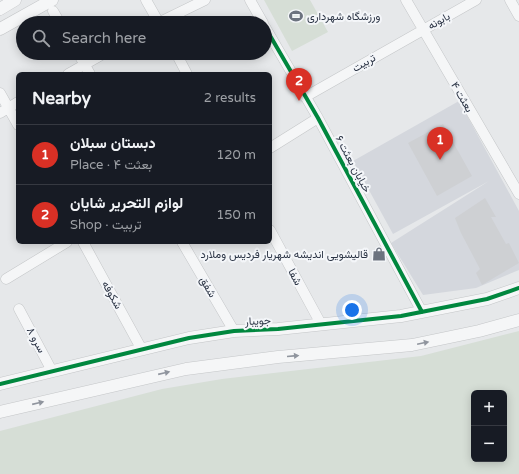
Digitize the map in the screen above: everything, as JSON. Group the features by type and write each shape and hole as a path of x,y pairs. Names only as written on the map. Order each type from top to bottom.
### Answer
{"street":[{"path":"0,9 15,0"},
{"path":"146,0 155,16"},
{"path":"173,16 204,0"},
{"path":"250,0 259,16"},
{"name":"بعثت ۴","path":"406,0 519,194"},
{"name":"بابونه","path":"423,30 476,0"},
{"path":"510,0 519,16"},
{"path":"29,16 52,6 57,16"},
{"path":"0,29 16,22"},
{"name":"تربیت","path":"305,97 423,30"},
{"name":"خیابان بعثت ۶","path":"272,39 318,118 422,312"},
{"path":"82,60 89,72"},
{"path":"71,72 92,60"},
{"path":"180,60 186,72"},
{"path":"0,93 4,110 16,123"},
{"path":"4,110 16,103"},
{"path":"272,147 318,118"},
{"name":"شفا","path":"272,234 321,324"},
{"path":"6,279 64,244"},
{"name":"شکوفه","path":"84,244 141,348"},
{"name":"شفق","path":"183,244 234,331"},
{"name":"جویبار","path":"0,384 141,348 189,338 234,331 401,316 487,299 519,288"},
{"name":"سرو ۸","path":"20,309 52,371"},
{"path":"0,412 186,369 278,357 412,346 518,323"}],"shaded area":[{"name":"ورزشگاه شهرداری","path":"264,0 310,0 328,32 292,51"},
{"path":"459,101 519,211 519,270 476,288 423,295 391,243 489,181 393,234 353,161"},
{"path":"519,331 519,474 0,474 0,431 162,389 222,379 421,356"}],"building":[{"path":"443,124 472,176 437,196 408,143"},
{"path":"485,198 496,217 491,217 506,244 509,243 519,263 482,285 476,273 480,269 461,233 455,218"}],"cycle path":[{"path":"272,39 318,118 422,312"},
{"path":"0,384 189,338 234,331 278,329 401,316 487,299 519,288"}],"place":[{"name":"ورزشگاه شهرداری","path":"296,16"},
{"name":"لوازم التحریر شایان","path":"299,101"},
{"name":"دبستان سبلان","path":"440,160"},
{"name":"قالیشویی اندیشه شهریار فردیس وملارد","path":"379,254"}]}
